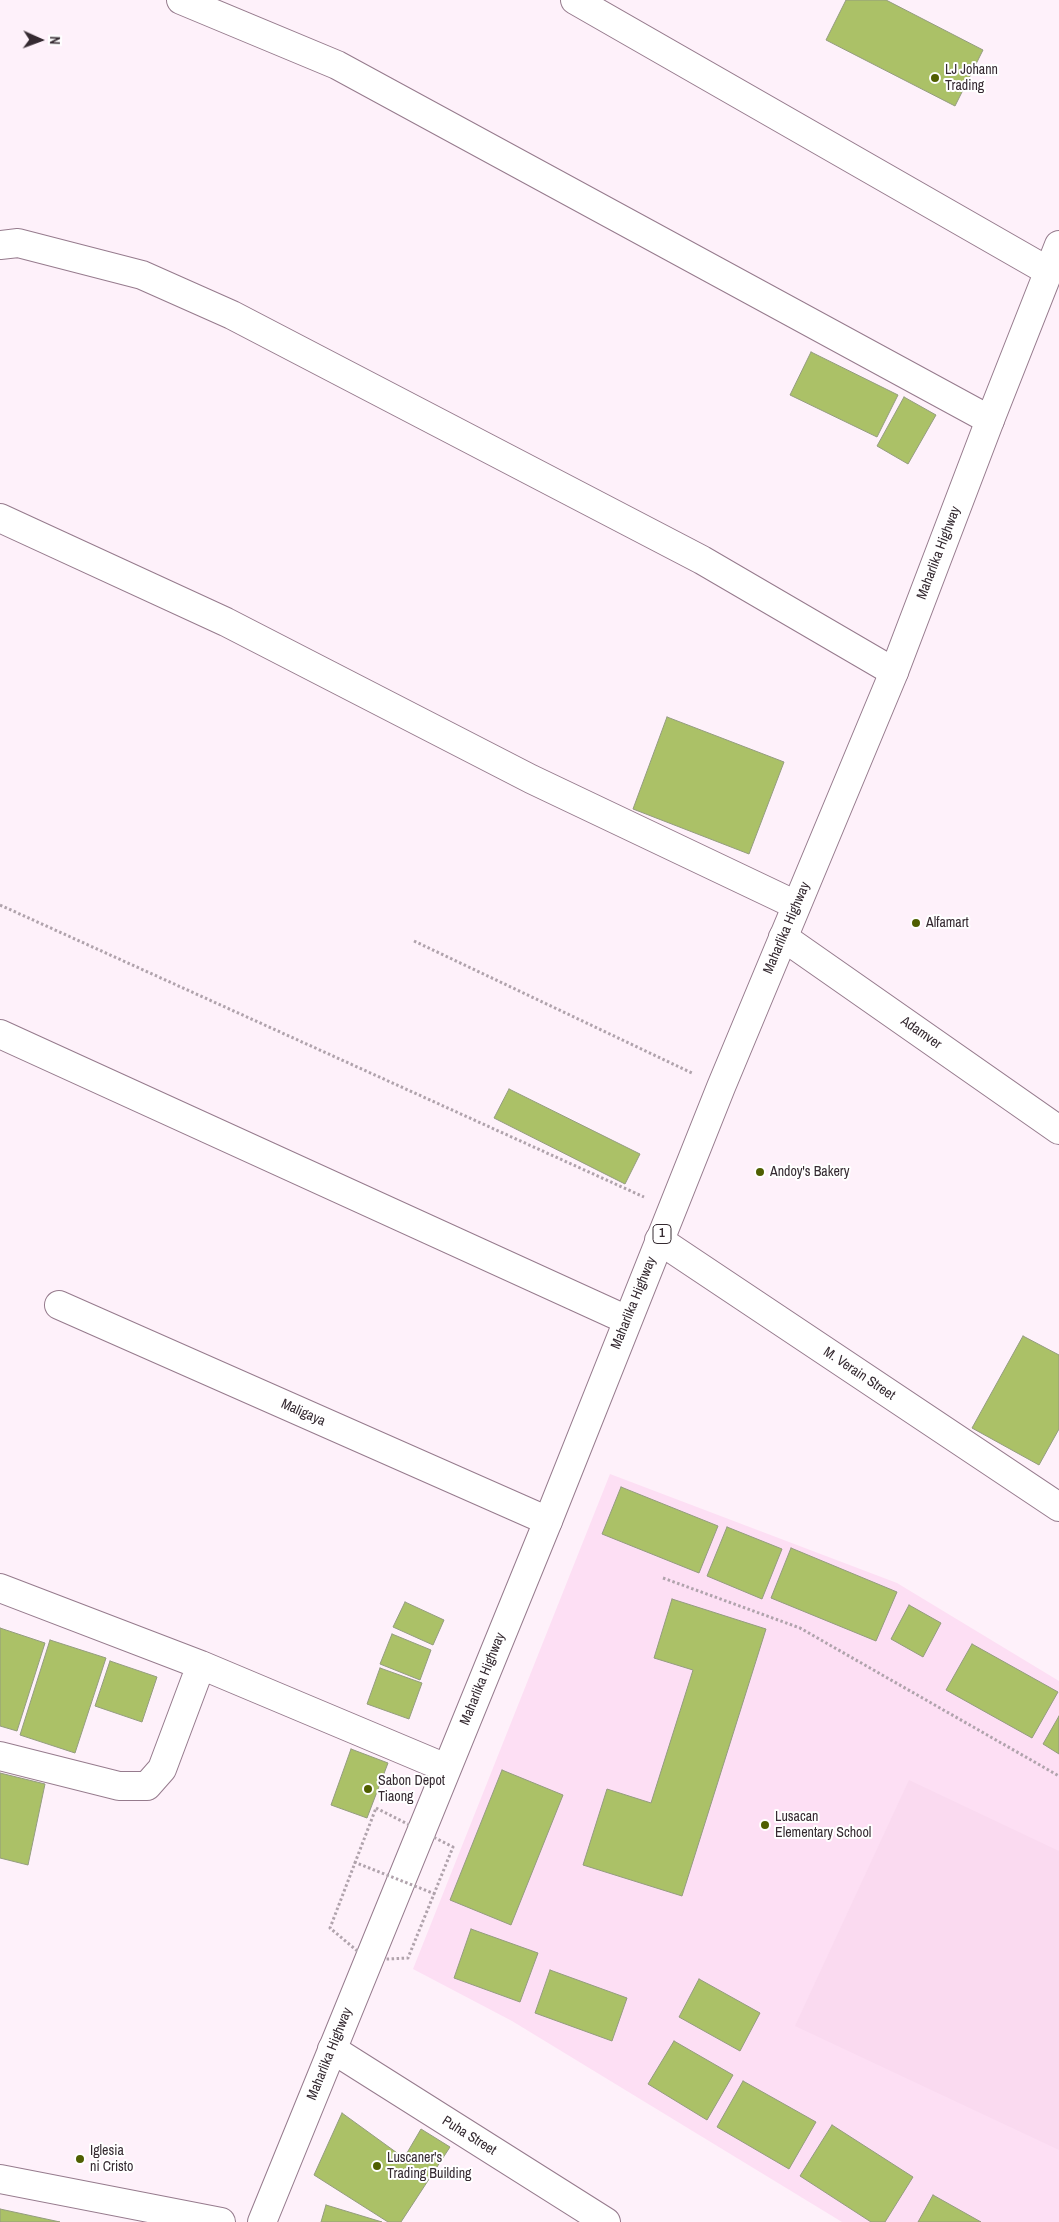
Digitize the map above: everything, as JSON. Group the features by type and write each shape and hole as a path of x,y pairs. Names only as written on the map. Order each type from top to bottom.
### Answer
{"main road":[{"path":"181,0 337,66 990,420"},
{"path":"575,0 1048,272"},
{"path":"0,245 18,243 142,274 232,314 702,560 894,672"},
{"name":"Maharlika Highway","path":"262,2222 548,1521 721,1087 894,672 1059,245"},
{"path":"0,518 226,622 531,779 796,905"},
{"name":"Adamver","path":"783,937 1059,1130"},
{"path":"0,1034 627,1320"},
{"name":"M. Verain Street","path":"659,1240 1059,1507"},
{"name":"Maligaya","path":"59,1305 548,1521"},
{"path":"0,1588 201,1665 446,1768"},
{"path":"0,1756 119,1786 147,1786 162,1768 201,1665"},
{"name":"Puha Street","path":"332,2049 606,2222"},
{"path":"0,2179 115,2212 221,2222"}],"path":[{"path":"0,905 672,1209"},
{"path":"414,941 721,1087"},
{"path":"663,1578 800,1628 1059,1776"},
{"path":"330,1928 376,1808"},
{"path":"408,1958 453,1847"},
{"path":"354,1862 435,1894"}],"shaded area":[{"name":"Lusacan Elementary School","path":"610,1474 897,1583 1059,1681 1059,2222 842,2222 512,2021 413,1969"},
{"path":"909,1780 1059,1851 1059,2150 795,2026"}],"building":[{"name":"LJ Johann Trading","path":"846,0 886,0 983,50 955,106 826,40"},
{"path":"811,352 898,395 877,437 790,395"},
{"path":"904,397 936,415 908,464 877,446"},
{"path":"667,717 784,762 749,854 633,809"},
{"path":"509,1089 640,1154 625,1184 494,1118"},
{"path":"1023,1336 1059,1355 1059,1429 1039,1465 972,1428"},
{"path":"621,1487 718,1526 699,1573 602,1534"},
{"path":"727,1527 782,1549 762,1599 707,1576"},
{"path":"791,1548 897,1592 876,1641 771,1598"},
{"path":"672,1599 766,1629 682,1896 583,1865 607,1789 651,1803 693,1670 654,1658"},
{"path":"405,1602 444,1620 433,1645 393,1627"},
{"path":"909,1605 941,1623 923,1657 891,1639"},
{"path":"0,1628 45,1643 17,1731 0,1726"},
{"path":"392,1634 431,1650 420,1680 380,1664"},
{"path":"50,1640 106,1658 75,1753 20,1735"},
{"path":"972,1644 1058,1692 1032,1738 946,1690"},
{"path":"110,1661 157,1677 142,1722 95,1706"},
{"path":"380,1668 422,1683 409,1719 367,1704"},
{"path":"1059,1716 1059,1754 1043,1744"},
{"path":"351,1749 388,1763 367,1818 331,1805"},
{"path":"502,1770 563,1795 511,1925 450,1900"},
{"path":"0,1773 45,1784 28,1865 0,1858"},
{"path":"471,1929 538,1953 520,2002 454,1978"},
{"path":"550,1970 627,1998 612,2041 535,2013"},
{"path":"699,1979 760,2013 740,2051 679,2017"},
{"path":"674,2041 733,2075 707,2120 648,2084"},
{"path":"743,2081 816,2122 789,2169 717,2127"},
{"name":"Luscaner's Trading Building","path":"342,2113 404,2158 421,2129 450,2147 401,2222 388,2222 314,2175"},
{"path":"832,2125 913,2177 885,2222 871,2222 800,2176"},
{"path":"933,2195 981,2222 918,2222"},
{"path":"326,2205 382,2222 321,2222"},
{"path":"0,2209 60,2222 0,2222"}],"place":[{"name":"LJ Johann Trading","path":"935,78"},
{"name":"Alfamart","path":"916,923"},
{"name":"Andoy's Bakery","path":"760,1172"},
{"name":"Sabon Depot Tiaong","path":"368,1789"},
{"name":"Lusacan Elementary School","path":"765,1825"},
{"name":"Iglesia ni Cristo","path":"80,2159"},
{"name":"Luscaner's Trading Building","path":"377,2166"}]}
